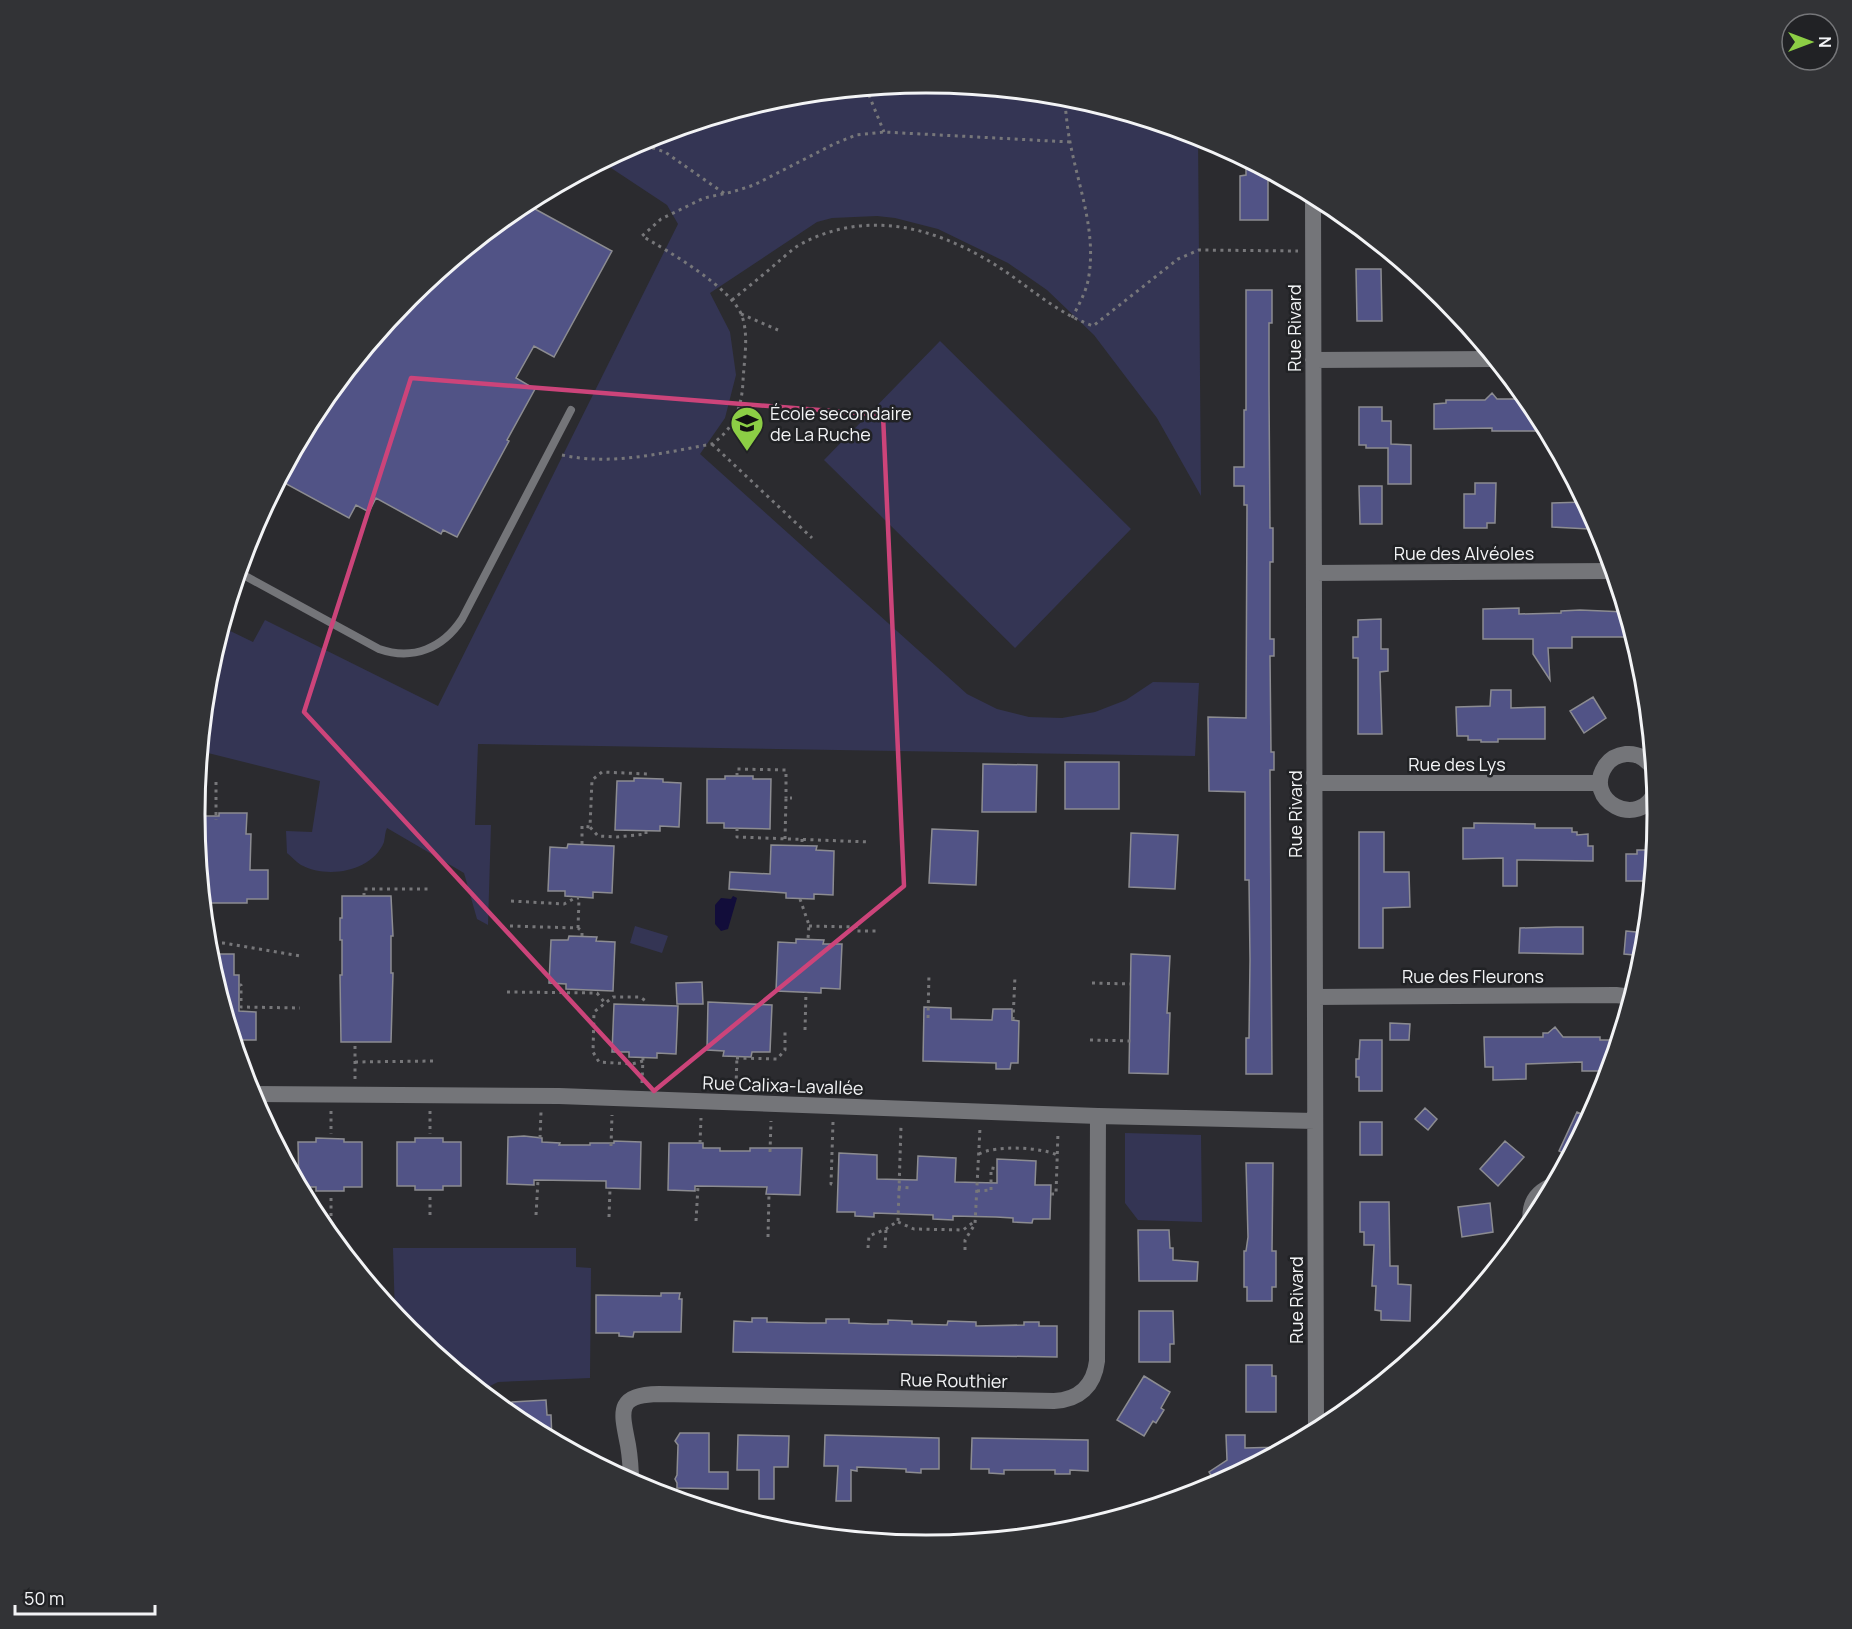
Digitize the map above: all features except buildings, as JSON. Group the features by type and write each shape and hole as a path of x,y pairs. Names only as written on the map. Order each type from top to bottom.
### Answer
{"street":[{"name":"Rue Rivard","path":"1313,206 1316,1421"},
{"path":"1313,360 1485,359"},
{"name":"Rue des Alvéoles","path":"1314,573 1605,571"},
{"path":"1645,759 1640,756 1624,754 1609,761 1601,775 1600,783 1602,791 1611,804 1626,810 1641,807 1647,801"},
{"name":"Rue des Lys","path":"1314,783 1600,783"},
{"name":"Rue des Fleurons","path":"1315,997 1624,997"},
{"name":"Rue Calixa-Lavallée","path":"260,1094 542,1095 1098,1116 1315,1121"},
{"name":"Rue Routhier","path":"631,1473 622,1416 627,1404 638,1396 659,1394 1065,1401 1084,1391 1092,1382 1097,1361 1098,1116"},
{"path":"1531,1206 1540,1193"}],"lane":[{"path":"245,576 379,649 405,654 432,648 449,635 462,619 571,410"}],"path":[{"path":"869,96 884,132"},
{"path":"1065,107 1070,142 1084,200 1090,240 1089,274 1085,291 1072,318"},
{"path":"549,452 584,460 616,460 712,444 722,437 736,417 742,398 745,329 741,314 732,300 686,264 642,236 661,219 704,198 754,185 856,135 884,132 1070,142"},
{"path":"651,147 665,152 725,194"},
{"path":"732,300 797,246 823,234 858,226 886,225 912,228 941,237 989,261 1072,318 1094,326 1179,259 1198,250 1313,251"},
{"path":"741,314 778,330"},
{"path":"712,444 812,538"},
{"path":"737,776 737,770 786,770 785,839"},
{"path":"590,827 592,780 602,772 647,774 647,778"},
{"path":"216,782 216,820"},
{"path":"786,798 792,798"},
{"path":"582,844 582,826 590,827 598,836 646,834 646,831"},
{"path":"737,828 737,837 870,842"},
{"path":"802,839 802,846"},
{"path":"364,896 364,890 431,889"},
{"path":"511,901 564,904 579,898 578,928"},
{"path":"800,899 808,926 808,939"},
{"path":"510,926 578,928 582,931 582,937"},
{"path":"808,926 856,927 856,931 878,931"},
{"path":"216,943 301,956"},
{"path":"928,1018 929,973"},
{"path":"1013,1020 1015,976"},
{"path":"1092,983 1130,984"},
{"path":"238,986 241,985 241,1008 300,1008"},
{"path":"507,992 580,991 597,993 605,1003"},
{"path":"805,1030 806,992"},
{"path":"641,1099 643,1059 632,1064 599,1062 593,1052 594,1012 613,997 640,997 646,1001 646,1005"},
{"path":"735,1103 737,1057 777,1059 785,1050 785,1030"},
{"path":"1090,1040 1131,1041"},
{"path":"355,1042 355,1094"},
{"path":"355,1062 434,1061"},
{"path":"331,1094 331,1134"},
{"path":"540,1138 542,1095"},
{"path":"611,1146 612,1098"},
{"path":"700,1143 701,1101"},
{"path":"771,1152 772,1104"},
{"path":"834,1106 831,1184 834,1184"},
{"path":"897,1221 901,1109"},
{"path":"965,1250 965,1240 975,1221 981,1112"},
{"path":"1051,1194 1056,1194 1058,1114"},
{"path":"979,1154 990,1149 1047,1150 1057,1155"},
{"path":"977,1191 991,1190 992,1168 997,1168"},
{"path":"536,1215 538,1180"},
{"path":"696,1221 698,1186"},
{"path":"898,1187 913,1188"},
{"path":"609,1217 610,1189"},
{"path":"768,1237 769,1194"},
{"path":"430,1197 430,1219"},
{"path":"331,1198 331,1219"},
{"path":"897,1221 914,1229 963,1230 975,1221"},
{"path":"868,1248 869,1236 886,1229 897,1221"},
{"path":"885,1248 886,1229"}],"highlighted area":[{"path":"411,378 883,415 904,886 654,1091 304,712"}],"shaded area":[{"path":"926,93 1020,99 1113,118 1158,131 1198,146 1201,496 1157,418 1094,335 1047,290 1008,263 938,229 877,216 832,218 817,222 710,293 730,332 736,375 725,418 700,454 967,694 997,709 1029,717 1062,718 1095,712 1126,700 1153,682 1199,683 1195,756 478,744 475,825 491,825 488,925 477,919 464,873 387,828 384,842 378,852 370,860 348,870 323,872 312,869 301,865 287,853 286,831 312,832 320,781 208,753 218,674 228,630 253,642 265,620 438,706 678,224 667,205 609,166 694,131 785,107 832,99"},
{"path":"940,341 1131,529 1015,648 824,460"},
{"path":"733,896 737,898 728,929 721,931 715,924 715,905 721,898 731,899"},
{"path":"635,926 668,936 662,953 630,943"},
{"path":"1125,1133 1201,1135 1202,1222 1138,1220 1125,1203"},
{"path":"393,1248 576,1248 576,1267 591,1268 590,1378 498,1382 487,1387 450,1357 395,1302"}],"place":[{"name":"École secondaire de La Ruche","path":"747,452"}]}
